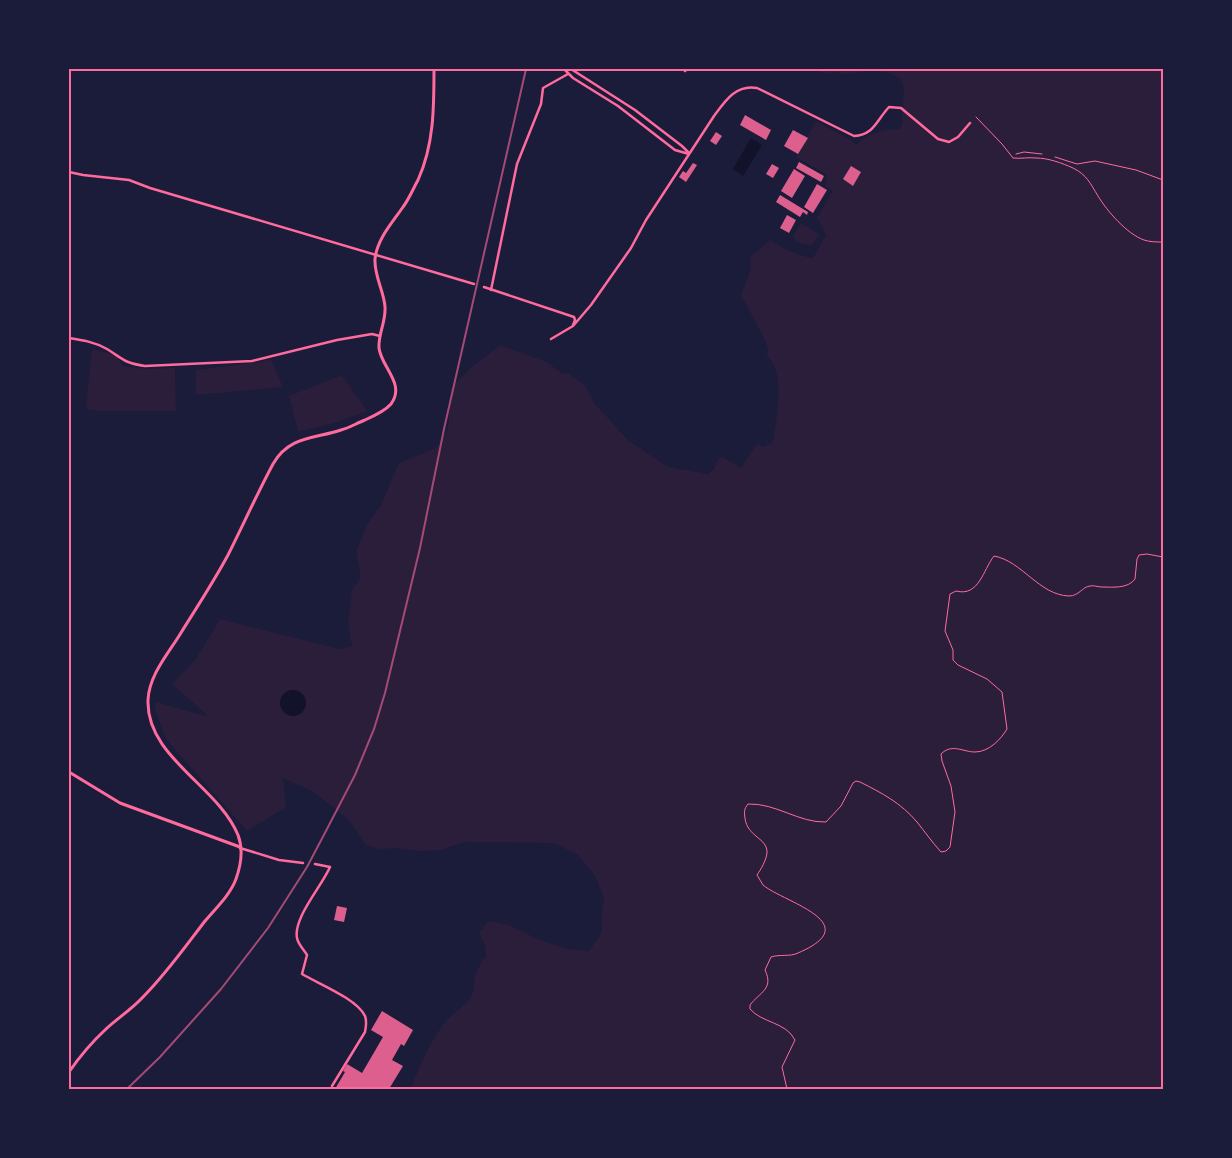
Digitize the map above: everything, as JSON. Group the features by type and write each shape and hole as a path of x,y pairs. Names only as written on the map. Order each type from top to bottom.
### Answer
{"street":[{"path":"69,1072 92,1043 143,997 166,972 224,898 236,879 240,861 240,840 230,819 169,752 157,736 151,723 149,712 150,686 163,661 227,556 273,464 281,453 291,444 302,439 342,430 357,424 384,410 392,403 396,386 380,354 380,336 385,319 385,306 376,274 376,256 381,240 412,193 426,156 433,122 434,69"},
{"path":"564,69 568,74 634,118 675,150 689,154"},
{"path":"571,69 635,110 680,144 689,154"},
{"path":"492,290 517,164 541,104 543,88 568,74"},
{"path":"551,339 573,326 591,305 631,248 646,220 726,99 737,90 749,86 757,88 854,136 864,136 873,129 889,107 901,108 938,139 949,142 958,137 970,124"},
{"path":"69,172 129,180 150,188 474,284"},
{"path":"484,287 574,317 573,326"},
{"path":"69,338 93,342 124,361 145,366 252,361 337,340 372,334 380,336"},
{"path":"69,772 120,803 240,848 279,860 303,862"},
{"path":"315,864 330,867 298,925 296,937 307,955 302,974 356,1005 366,1022 365,1032 332,1086"}],"lane":[{"path":"976,117 1013,158 1036,158 1056,161 1073,168 1088,178 1098,196 1123,226 1145,241 1163,242"},
{"path":"787,1089 782,1067 795,1040 792,1034 786,1030 754,1014 750,1006 768,985 768,977 765,970 771,957 800,952 817,942 823,935 824,930 823,924 813,913 795,901 777,894 760,880 757,875 767,854 766,846 750,832 746,824 745,808 748,804 759,803 808,820 826,822 841,806 856,781 891,798 917,822 941,852 946,851 950,847 955,812 951,786 941,754 951,748 974,752 983,751 996,743 1007,729 1002,692 987,679 958,665 953,660 953,650 945,631 950,594 956,591 967,592 974,588 994,556 1012,562 1044,587 1068,596 1077,595 1090,586 1119,587 1127,585 1135,580 1136,559 1139,555 1147,554 1163,557"}],"path":[{"path":"1011,156 1024,152 1044,155"},
{"path":"1051,156 1077,164 1095,160 1136,170 1163,180"}],"shaded area":[{"path":"817,69 1163,69 1163,1089 413,1089 412,1085 415,1077 427,1051 442,1026 472,995 476,973 486,956 485,946 479,932 489,921 509,925 540,940 568,949 589,951 602,932 604,898 595,876 578,855 554,843 465,842 440,850 419,851 399,848 380,849 366,845 350,821 314,792 283,778 286,807 247,831 166,739 155,710 156,702 207,715 172,684 196,659 220,619 340,649 352,646 348,624 352,590 361,577 356,551 368,523 381,505 399,463 436,448 448,429 451,388 473,366 500,345 547,362 563,374 569,374 576,379 586,387 595,404 628,440 668,467 708,474 714,469 718,459 723,457 741,468 757,444 763,447 771,442 774,438 779,391 778,380 776,371 767,356 766,342 741,295 751,267 750,257 770,240 790,251 813,258 826,235 817,218 833,191 825,186 827,175 796,157 816,121 851,140 856,145 870,135 881,131 899,129 903,124 903,83 898,77 890,73 870,71 842,74 839,72 823,73"},
{"path":"751,138 762,145 743,176 733,169"},
{"path":"801,223 819,234 813,245 802,244 792,238"},
{"path":"93,349 115,355 123,366 146,369 175,368 176,411 100,411 86,409"},
{"path":"271,359 283,387 196,395 196,370 261,362"},
{"path":"342,375 367,411 335,423 298,432 289,396"},
{"path":"293,690 302,694 306,703 302,712 293,716 284,712 280,703 284,694"}],"building":[{"path":"745,115 771,130 766,140 740,125"},
{"path":"793,130 808,138 798,154 784,146"},
{"path":"716,132 722,136 716,145 710,141"},
{"path":"799,162 824,176 821,182 796,168"},
{"path":"693,163 697,165 686,182 679,177 683,171 686,173"},
{"path":"772,164 779,168 773,178 766,174"},
{"path":"851,166 861,172 853,186 843,179"},
{"path":"794,169 805,176 792,198 781,191"},
{"path":"817,184 827,190 813,213 804,207"},
{"path":"780,195 808,212 807,215 803,212 800,217 776,202"},
{"path":"787,215 796,220 789,233 780,228"},
{"path":"337,906 347,908 344,922 334,920"},
{"path":"382,1011 413,1030 404,1046 401,1044 392,1060 403,1066 389,1089 335,1089 345,1072 343,1071 347,1064 362,1073 383,1037 371,1030"}],"railway":[{"path":"127,1089 160,1057 221,989 268,928 307,867 355,775 374,729 385,693 420,548 444,429 526,69"}]}
